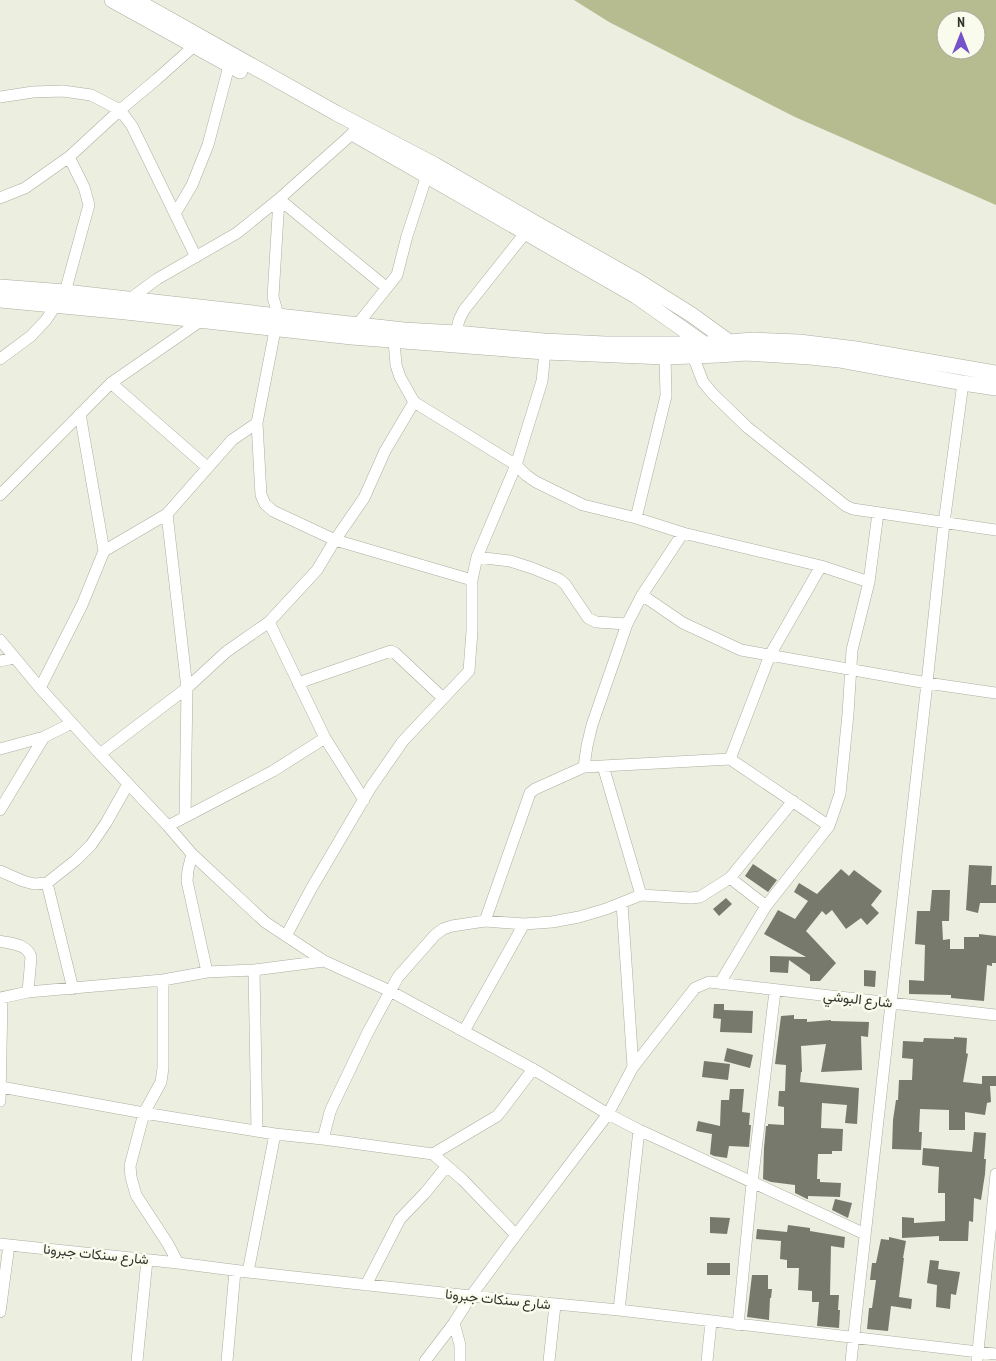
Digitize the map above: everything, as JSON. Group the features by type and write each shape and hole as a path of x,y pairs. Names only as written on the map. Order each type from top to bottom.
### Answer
{"main road":[{"path":"112,0 353,133 636,296 719,355"},
{"path":"135,0 638,280 746,353"},
{"path":"0,286 130,299 394,341 545,352 691,350 719,355 746,353 802,356 839,360 996,388"},
{"path":"0,300 202,320 357,324 404,330 666,351"},
{"path":"666,316 669,331 666,351"},
{"path":"691,350 706,344 753,340 799,342 856,349 996,374"}],"street":[{"path":"0,198 25,188 70,157 120,110 194,46"},
{"path":"175,214 192,184 208,145 229,66"},
{"path":"0,97 33,92 63,91 91,95 120,110 132,126 196,257"},
{"path":"130,299 157,278 237,233 280,199 353,133"},
{"path":"65,292 89,205 84,187 70,157"},
{"path":"357,324 397,275 407,236 427,175"},
{"path":"280,199 387,288"},
{"path":"280,199 273,297 277,322 258,423 261,495 264,504 273,511 334,540 472,580"},
{"path":"456,333 464,310 526,232"},
{"path":"0,359 31,336 46,320 56,305"},
{"path":"0,495 111,383 202,320"},
{"path":"394,341 396,365 400,378 414,402 516,464 536,482 583,505 636,518 683,533 820,566 869,582"},
{"path":"691,350 703,382 708,388 747,427 846,506 853,509 996,530"},
{"path":"636,518 666,396 666,351"},
{"path":"286,936 311,889 364,800 403,741 469,671 472,631 472,580 476,557 516,464 542,381 545,352"},
{"path":"111,383 207,467"},
{"path":"851,1361 944,523 963,383"},
{"path":"100,754 186,688 226,652 269,622 317,570 334,540 364,498 385,451 414,402"},
{"path":"40,688 82,604 104,551 80,414"},
{"path":"104,551 167,514 232,440 258,423"},
{"path":"720,984 766,906 829,826 840,794 852,650 869,582 878,513"},
{"path":"167,514 186,688 185,817"},
{"path":"584,766 592,725 627,624 642,595 683,533"},
{"path":"476,557 510,561 559,579 566,584 588,618 596,622 627,624"},
{"path":"730,759 770,656 820,566"},
{"path":"642,595 682,623 741,650 927,683 996,693"},
{"path":"269,622 324,738 364,800"},
{"path":"0,640 72,724 192,854 265,922 324,961 390,991 533,1069 608,1114 752,1183 865,1234"},
{"path":"298,683 391,651 396,653 443,698"},
{"path":"0,661 14,658"},
{"path":"0,749 44,737 72,724"},
{"path":"0,810 44,737"},
{"path":"168,826 273,771 324,738"},
{"path":"484,920 530,793 584,766 730,759 829,826"},
{"path":"603,766 641,895"},
{"path":"0,870 23,881 34,884 47,883 76,860 91,845 128,784"},
{"path":"323,1139 330,1112 368,1032 398,977 435,935 443,929 484,920 524,924 552,922 606,909 641,895 700,897 730,878 793,801"},
{"path":"192,854 187,881 207,972"},
{"path":"730,878 766,906"},
{"path":"47,883 73,988"},
{"path":"622,903 632,1067"},
{"path":"464,1031 524,924"},
{"path":"0,941 25,947 29,951 31,957 28,992"},
{"path":"0,1101 1,999 28,992 163,980 207,972 254,970 324,961"},
{"path":"254,970 257,1131"},
{"path":"163,980 163,1068 161,1082 144,1113 132,1160 131,1177 136,1195 178,1263"},
{"name":"شارع البوشي","path":"425,1361 516,1235 608,1114 632,1067 695,988 709,982 996,1015"},
{"path":"738,1325 752,1183 775,990"},
{"path":"433,1154 497,1116 533,1069"},
{"path":"1,1087 275,1134 433,1154 462,1180 516,1235"},
{"path":"619,1310 639,1130"},
{"path":"248,1272 275,1134"},
{"path":"366,1285 400,1219 447,1166"},
{"path":"978,1356 996,1174"},
{"path":"0,1312 5,1245"},
{"name":"شارع سنكات جبرونا","path":"5,1245 366,1285 619,1310 854,1338 978,1356 996,1354"},
{"path":"137,1361 148,1260"},
{"path":"227,1361 235,1271"},
{"path":"549,1361 555,1304"},
{"path":"707,1361 711,1322"},
{"path":"454,1323 460,1345 460,1361"}],"shaded area":[{"path":"574,0 996,0 996,205 795,117 609,22"}],"building":[{"path":"753,864 777,880 768,892 745,876"},
{"path":"969,865 992,866 991,885 996,885 996,903 980,903 978,913 966,910"},
{"path":"841,869 849,876 854,870 882,891 871,905 879,913 867,925 861,918 846,929 832,910 826,915 822,911 806,931 836,963 820,981 810,981 810,975 789,960 788,973 770,972 770,956 806,957 764,934 778,910 795,919 808,901 794,892 799,883 817,894"},
{"path":"932,890 950,890 949,921 942,921 943,940 950,939 950,949 964,949 964,937 979,937 979,934 996,936 996,963 992,963 992,966 987,965 984,1001 951,998 951,995 909,994 909,980 924,981 925,945 915,944 917,911 930,911"},
{"path":"726,898 732,904 719,916 713,909"},
{"path":"864,970 876,971 875,987 864,986"},
{"path":"714,1004 724,1004 724,1010 753,1011 752,1033 720,1032 721,1019 713,1018"},
{"path":"794,1015 794,1019 807,1019 807,1022 831,1020 869,1022 868,1037 861,1036 862,1070 821,1072 826,1044 801,1046 802,1072 800,1082 859,1088 857,1124 845,1123 847,1105 822,1103 821,1128 843,1129 842,1151 832,1151 832,1154 818,1154 817,1179 820,1179 820,1182 841,1183 840,1197 808,1196 807,1199 795,1193 795,1185 763,1179 766,1126 768,1124 784,1125 784,1107 778,1106 779,1091 785,1091 786,1065 775,1064 781,1016"},
{"path":"954,1037 967,1038 966,1053 968,1054 963,1082 982,1084 982,1076 996,1076 996,1086 990,1086 991,1102 987,1103 985,1115 965,1112 965,1130 949,1130 949,1110 920,1109 919,1132 922,1132 921,1150 892,1149 893,1120 896,1100 898,1100 899,1080 912,1080 913,1059 902,1058 903,1041 923,1042 924,1038 954,1039"},
{"path":"727,1048 753,1055 750,1068 724,1061"},
{"path":"704,1061 730,1064 728,1080 702,1077"},
{"path":"730,1089 744,1089 742,1112 750,1113 749,1125 751,1125 749,1147 729,1146 727,1158 710,1154 712,1134 696,1131 698,1121 720,1126 721,1100 729,1100"},
{"path":"974,1132 986,1133 984,1159 986,1159 981,1200 974,1198 973,1222 969,1221 968,1241 939,1241 939,1236 902,1238 902,1217 914,1218 914,1223 945,1221 945,1193 938,1193 939,1167 922,1165 923,1148 972,1152"},
{"path":"835,1199 852,1203 848,1218 832,1210"},
{"path":"710,1217 730,1218 727,1234 710,1233"},
{"path":"788,1225 810,1228 810,1231 845,1237 844,1248 831,1246 830,1295 839,1295 839,1328 817,1326 819,1302 812,1302 812,1291 798,1290 799,1268 787,1268 787,1260 780,1259 781,1241 756,1239 757,1229 787,1232"},
{"path":"889,1237 906,1241 899,1297 912,1299 911,1309 891,1306 888,1331 867,1329 869,1308 872,1308 876,1280 870,1280 872,1263 876,1263 881,1239 889,1240"},
{"path":"930,1260 939,1261 938,1269 960,1272 956,1295 951,1294 950,1309 936,1307 937,1285 927,1283"},
{"path":"707,1263 730,1263 730,1275 707,1275"},
{"path":"752,1275 768,1275 768,1289 772,1289 769,1320 747,1317"}]}
